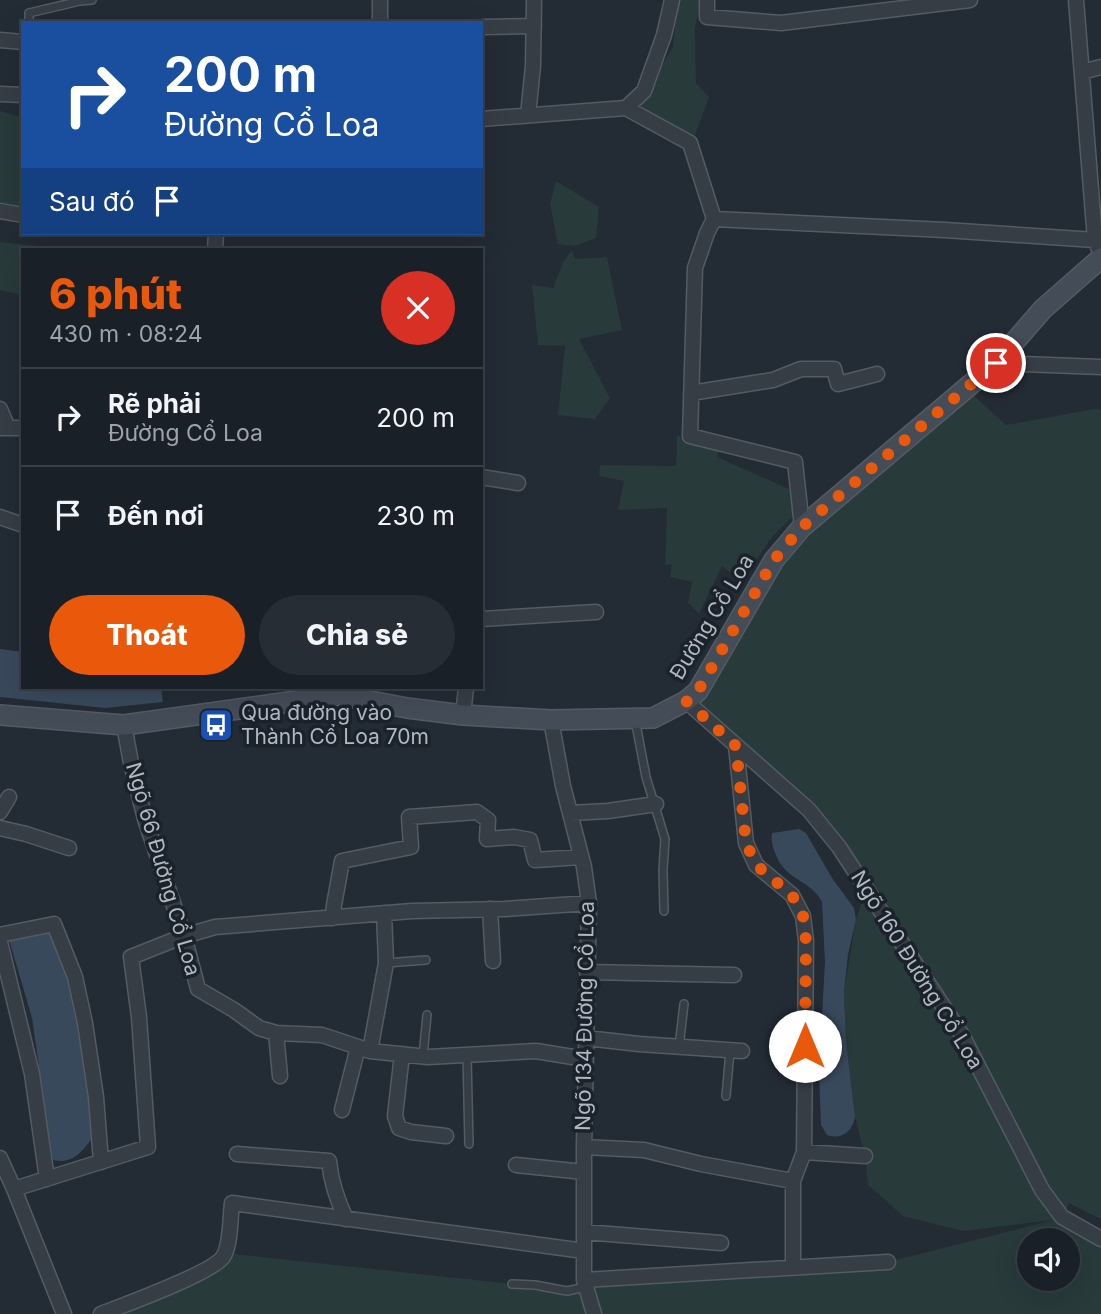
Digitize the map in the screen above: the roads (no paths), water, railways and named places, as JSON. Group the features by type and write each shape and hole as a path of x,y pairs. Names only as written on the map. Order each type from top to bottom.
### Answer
{"street":[{"path":"380,0 380,21"},
{"path":"528,115 533,66 534,0"},
{"path":"626,108 644,91 664,35 672,0"},
{"path":"707,0 707,17 781,23 970,0"},
{"path":"714,219 931,229 1099,251 1076,0"},
{"path":"483,27 534,26"},
{"path":"0,40 21,42"},
{"path":"1082,72 1101,67"},
{"path":"0,94 21,95"},
{"path":"483,119 626,108 690,143 714,219 695,268 690,436 795,462 802,527"},
{"path":"0,211 21,215"},
{"name":"Đường Cổ Loa","path":"0,715 124,725 339,695 463,715 551,720 653,718 686,701 698,691 774,560 802,527 996,363 1099,251"},
{"path":"996,363 1101,367"},
{"path":"691,393 773,380 801,369 834,369 838,384 877,374"},
{"path":"0,409 10,428"},
{"path":"483,477 518,483"},
{"path":"0,517 21,524"},
{"path":"483,620 596,612"},
{"path":"463,715 466,689"},
{"name":"Ngõ 160 Đường Cổ Loa","path":"686,701 809,810 839,847 962,1035 1042,1190 1062,1217 1101,1239"},
{"name":"Ngõ 134 Đường Cổ Loa","path":"551,720 589,903 584,1251 585,1284 594,1314"},
{"name":"Ngõ 66 Đường Cổ Loa","path":"124,725 145,819 184,936 198,989 259,1028 322,1035 364,1049 423,1056 537,1051 585,1059"},
{"path":"736,746 746,843 756,865 792,895 803,916 806,941 804,1152 793,1181 793,1267"},
{"path":"0,812 9,797"},
{"path":"570,813 656,804"},
{"path":"333,918 342,861 411,847 409,817 477,812 488,820 487,839 514,837 530,840 535,860 581,857"},
{"path":"0,828 69,848"},
{"path":"15,1189 148,1147 139,1017 131,957 215,927 412,911 589,903"},
{"path":"491,909 493,961"},
{"path":"342,1110 364,1049 386,963 384,913"},
{"path":"0,935 54,924 75,977 85,1023 96,1097 101,1162"},
{"path":"0,942 32,1074 47,1179"},
{"path":"587,972 734,975"},
{"path":"276,1032 280,1076"},
{"path":"586,1038 736,1051"},
{"path":"402,1054 395,1116 399,1128 446,1136"},
{"path":"584,1147 644,1150 793,1181"},
{"path":"804,1152 865,1156"},
{"path":"237,1153 328,1161 337,1201 346,1219"},
{"path":"0,1158 15,1189 64,1314"},
{"path":"516,1165 584,1172"},
{"path":"101,1314 147,1296 222,1259 227,1247 232,1203 584,1251"},
{"path":"584,1232 721,1243"},
{"path":"585,1284 887,1262"}],"lane":[{"path":"29,21 29,13 92,0"},
{"path":"634,719 646,777 666,839 663,870 664,911"},
{"path":"386,963 426,960"},
{"path":"679,1047 684,1004"},
{"path":"423,1056 427,1015"},
{"path":"726,1096 736,1051"},
{"path":"467,1056 469,1144"},
{"path":"512,1284 567,1291 585,1284"}],"water":[{"path":"0,649 21,652 21,689 161,689 163,702 105,708 0,697"},
{"path":"799,829 806,833 832,878 854,908 856,920 848,954 844,992 846,1041 855,1117 849,1131 837,1136 827,1135 821,1125 819,1071 825,962 822,902 811,888 784,868 772,842 772,833"},
{"path":"51,929 73,987 84,1030 93,1137 76,1156 60,1161 53,1160 52,1156 32,1018 8,936"}],"place":[{"name":"Qua đường vào Thành Cổ Loa 70m","path":"216,725"}]}
